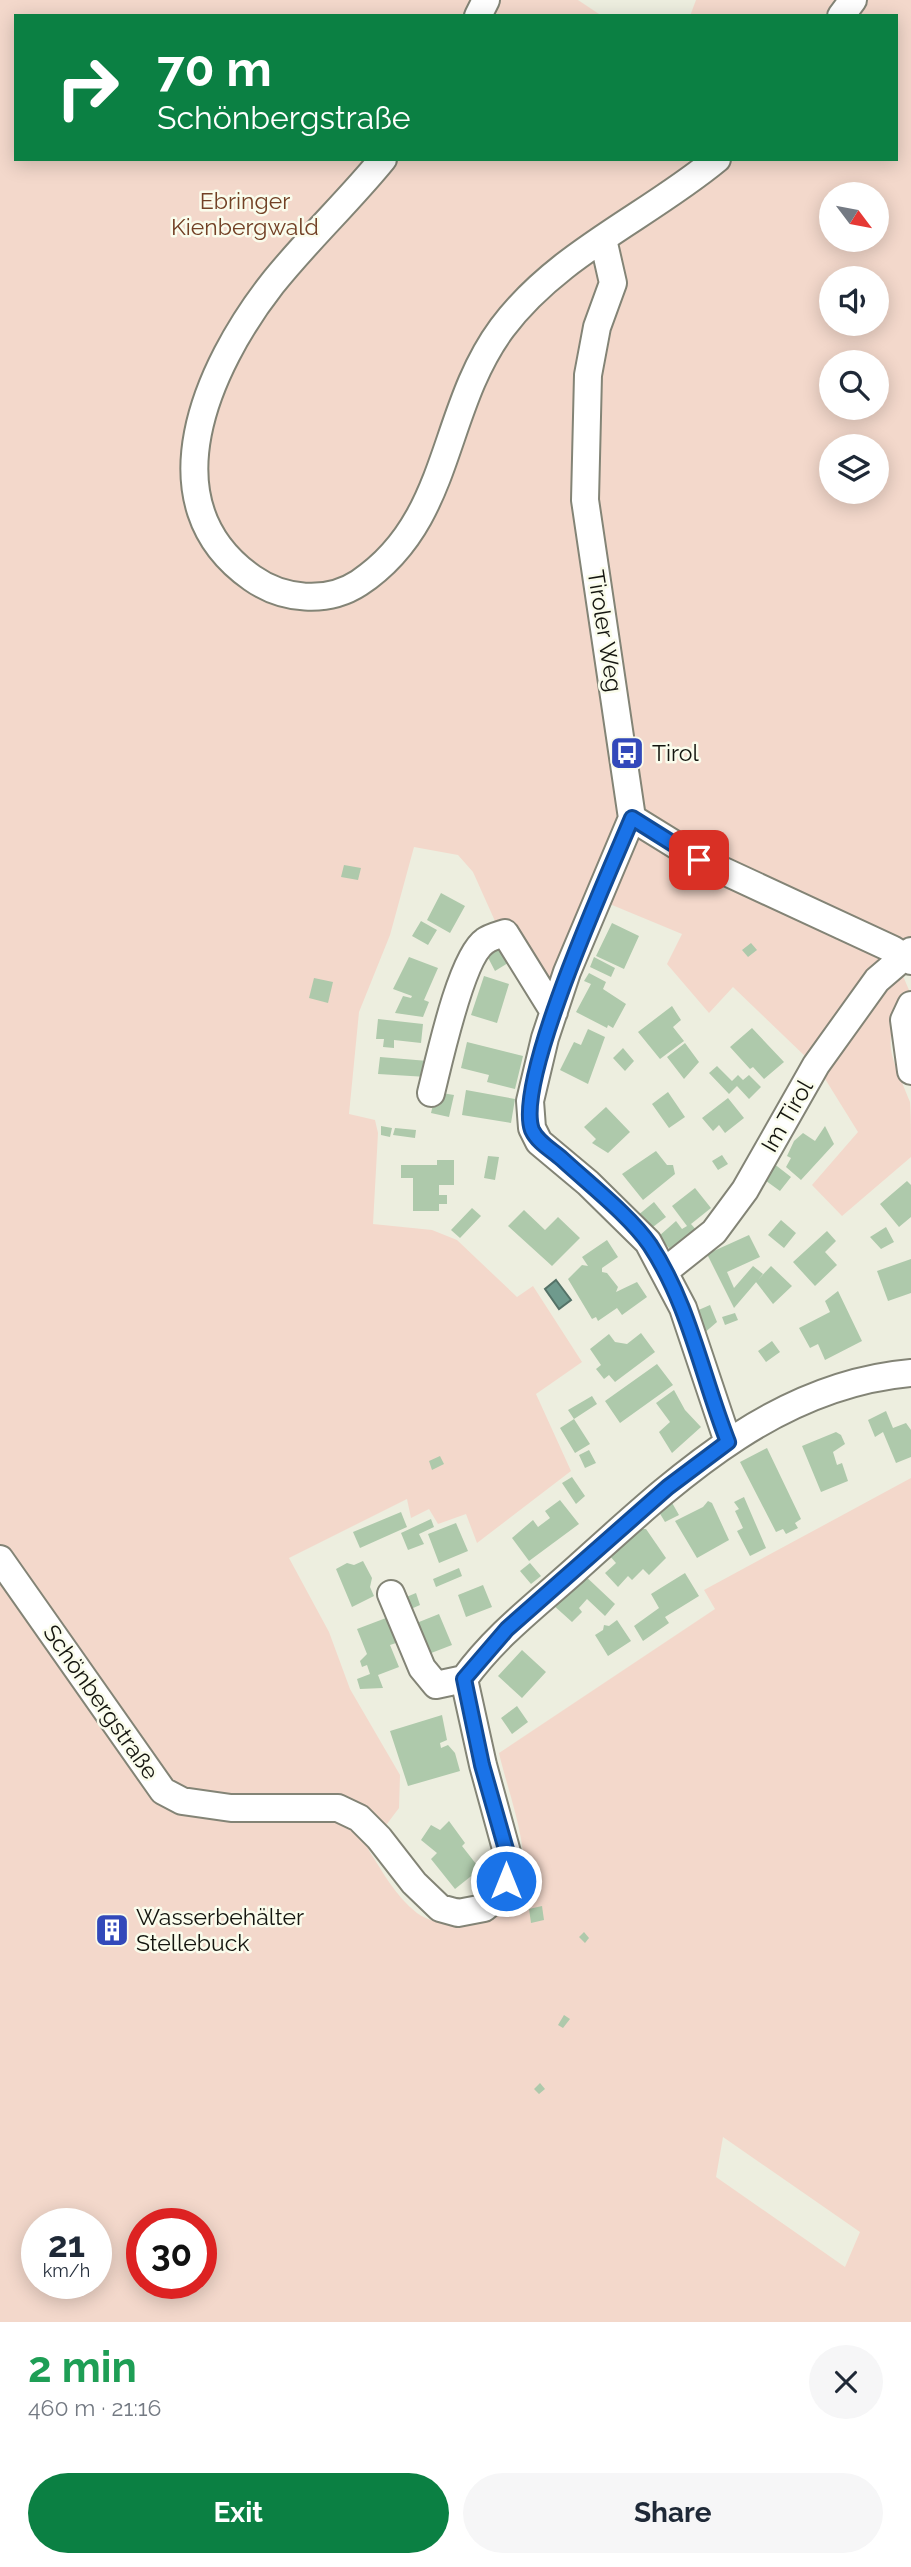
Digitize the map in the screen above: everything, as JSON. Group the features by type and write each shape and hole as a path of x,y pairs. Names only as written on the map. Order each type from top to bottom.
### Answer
{"street":[{"path":"381,161 273,282 250,314 225,355 197,435 192,471 197,502 220,551 238,569 257,582 282,593 305,598 342,592 377,569 394,553 422,516 465,393 495,339 524,300 544,282 603,239 659,204 714,161"},
{"name":"Tiroler Weg","path":"603,239 613,283 597,327 588,375 585,500 632,818"},
{"path":"728,1442 683,1308 648,1242 588,1182 539,1142 532,1128 530,1101 554,1012 632,818 699,860 909,956"},
{"path":"431,1093 472,955 485,941 505,933 554,1012"},
{"name":"Im Tirol","path":"665,1271 714,1232 745,1189 816,1065 877,980 909,956"},
{"path":"911,1005 904,1020 911,1071"},
{"path":"391,1594 422,1668 436,1685 464,1679 507,1629 668,1487 728,1442 783,1409 860,1382 911,1373"},
{"name":"Schönbergstraße","path":"0,1559 163,1791 182,1801 231,1808 338,1808 359,1818 379,1838 429,1899 440,1908 458,1913 484,1908 498,1897 511,1867 482,1765 464,1679"}],"green space":[{"name":"Ebringer Kienbergwald","path":"0,0 578,0 599,14 14,14 14,161 898,161 898,14 691,14 696,0 911,0 911,936 892,949 808,1059 733,987 709,1013 667,964 682,934 600,900 553,982 540,975 518,931 499,930 473,872 458,855 414,847 390,935 359,1012 349,1114 375,1120 378,1133 373,1224 432,1230 457,1240 517,1297 533,1286 582,1362 536,1394 571,1471 477,1543 466,1514 438,1524 429,1509 411,1518 407,1499 289,1558 329,1632 350,1689 400,1775 399,1808 368,1849 396,1891 417,1913 445,1924 477,1922 506,1910 516,1899 522,1886 524,1871 521,1838 499,1753 715,1609 704,1590 911,1478 911,2322 0,2322","holes":["723,2137 860,2232 845,2267 716,2177"]},
{"path":"898,973 903,976 909,990 894,1023 891,1047 910,1102 911,1157 842,1216 812,1185 858,1132 822,1074"}],"water":[{"path":"556,1280 571,1300 559,1309 545,1289"}],"building":[{"path":"344,865 361,868 358,880 341,877"},
{"path":"441,893 465,906 450,933 427,920"},
{"path":"421,921 437,930 428,945 412,936"},
{"path":"612,923 639,936 624,969 596,956"},
{"path":"496,941 508,963 495,971 483,948"},
{"path":"751,943 757,950 748,957 742,950"},
{"path":"409,957 438,968 424,1000 429,1002 423,1017 395,1013 403,996 412,996 393,989"},
{"path":"594,957 615,968 611,977 590,967"},
{"path":"589,973 606,982 603,989 626,1004 613,1028 608,1025 607,1028 576,1012 591,984 584,981"},
{"path":"484,976 509,984 497,1023 471,1015"},
{"path":"314,978 333,982 328,1003 309,998"},
{"path":"672,1006 681,1020 673,1027 684,1041 660,1059 638,1032"},
{"path":"378,1019 423,1024 421,1043 394,1040 394,1048 383,1047 384,1039 376,1039"},
{"path":"752,1028 784,1062 764,1079 753,1067 750,1069 730,1047"},
{"path":"588,1029 605,1037 588,1084 560,1070 574,1042 581,1045"},
{"path":"467,1042 523,1056 515,1089 487,1082 489,1075 461,1068"},
{"path":"685,1043 699,1062 684,1079 667,1057"},
{"path":"623,1048 634,1061 625,1071 613,1058"},
{"path":"380,1057 428,1061 427,1077 378,1074"},
{"path":"717,1066 732,1081 738,1075 743,1080 749,1075 761,1087 749,1099 737,1086 729,1094 709,1073"},
{"path":"466,1090 515,1099 511,1123 462,1115"},
{"path":"436,1092 454,1095 449,1117 431,1113"},
{"path":"668,1092 685,1117 669,1128 652,1104"},
{"path":"728,1098 744,1118 725,1133 719,1125 713,1131 702,1118"},
{"path":"606,1107 630,1132 608,1153 592,1143 596,1139 584,1127"},
{"path":"381,1126 392,1128 390,1137 381,1135"},
{"path":"825,1126 834,1144 801,1180 786,1167 791,1158 787,1156 794,1141 803,1133 815,1141"},
{"path":"395,1128 416,1130 415,1138 393,1135"},
{"path":"656,1151 667,1165 673,1165 675,1174 643,1200 622,1174"},
{"path":"722,1155 728,1164 718,1170 712,1161"},
{"path":"488,1156 499,1157 495,1180 484,1178"},
{"path":"437,1160 454,1160 454,1185 439,1185 439,1195 447,1195 447,1204 439,1204 439,1211 413,1211 413,1178 401,1178 401,1165 437,1165"},
{"path":"773,1163 791,1177 780,1191 762,1178"},
{"path":"907,1181 911,1185 911,1217 899,1227 880,1204"},
{"path":"695,1188 711,1208 691,1224 698,1232 673,1253 659,1236 676,1221 682,1229 687,1226 672,1206"},
{"path":"654,1202 666,1217 649,1230 637,1216"},
{"path":"472,1208 481,1216 460,1238 451,1230"},
{"path":"524,1210 545,1230 558,1217 580,1238 552,1266 508,1226"},
{"path":"781,1220 796,1233 784,1248 768,1235"},
{"path":"886,1227 894,1242 881,1249 870,1237"},
{"path":"827,1231 836,1241 825,1252 837,1265 815,1286 793,1262"},
{"path":"749,1235 760,1257 727,1272 734,1288 753,1266 763,1274 734,1308 707,1254"},
{"path":"607,1240 618,1257 602,1268 602,1272 607,1273 618,1287 616,1292 637,1282 647,1297 622,1315 617,1308 598,1321 596,1317 592,1319 568,1279 582,1265 588,1266 582,1257"},
{"path":"911,1259 911,1293 888,1301 877,1271"},
{"path":"771,1266 792,1286 773,1304 756,1282"},
{"path":"838,1291 862,1341 825,1360 818,1344 810,1348 799,1328 830,1312 825,1301"},
{"path":"710,1305 717,1322 703,1334 694,1312"},
{"path":"735,1313 738,1320 725,1325 722,1317"},
{"path":"641,1333 655,1352 615,1382 609,1375 604,1379 596,1369 601,1365 590,1349 609,1334 615,1342 627,1344"},
{"path":"772,1341 780,1352 766,1362 758,1351"},
{"path":"657,1364 673,1385 620,1423 605,1401"},
{"path":"674,1390 685,1410 701,1427 672,1453 659,1432 670,1422 656,1403"},
{"path":"592,1396 597,1404 574,1419 568,1410"},
{"path":"886,1411 893,1428 906,1423 911,1430 911,1457 896,1463 883,1432 875,1437 868,1420"},
{"path":"574,1419 590,1444 575,1453 560,1428"},
{"path":"836,1432 841,1435 845,1444 833,1452 837,1465 842,1463 848,1481 821,1492 802,1446"},
{"path":"767,1448 801,1519 795,1523 798,1528 786,1534 783,1529 776,1532 740,1462"},
{"path":"589,1450 596,1463 585,1468 579,1455"},
{"path":"440,1456 444,1464 432,1470 429,1461"},
{"path":"572,1477 585,1496 576,1504 562,1483"},
{"path":"744,1497 766,1548 750,1556 737,1531 743,1528 735,1511 739,1509 734,1502"},
{"path":"560,1500 579,1524 529,1561 512,1538 533,1520 538,1527 550,1518 545,1511"},
{"path":"671,1501 679,1515 665,1522 659,1512"},
{"path":"708,1501 712,1503 729,1540 697,1558 675,1521 703,1507"},
{"path":"401,1512 407,1527 360,1548 353,1532"},
{"path":"431,1519 434,1527 419,1534 424,1544 408,1550 401,1533"},
{"path":"456,1523 468,1551 439,1563 428,1534"},
{"path":"634,1529 646,1529 666,1558 649,1575 643,1569 632,1580 628,1576 618,1587 605,1573 616,1563 609,1555"},
{"path":"363,1561 372,1578 370,1587 374,1596 352,1607 336,1569 347,1563 354,1565"},
{"path":"530,1563 541,1576 531,1584 520,1571"},
{"path":"459,1568 462,1576 436,1587 433,1579"},
{"path":"581,1572 615,1604 605,1616 587,1599 579,1608 582,1612 572,1622 552,1604"},
{"path":"685,1573 699,1596 665,1617 669,1623 643,1641 634,1626 659,1608 651,1594"},
{"path":"483,1585 492,1607 466,1617 458,1595"},
{"path":"416,1593 420,1605 404,1612 399,1600"},
{"path":"439,1614 452,1645 426,1655 414,1624"},
{"path":"386,1618 396,1643 390,1645 399,1667 378,1675 383,1688 360,1689 357,1679 370,1674 367,1665 362,1667 360,1661 367,1654 357,1629"},
{"path":"617,1620 631,1641 608,1656 595,1635 603,1630 604,1625 609,1626"},
{"path":"522,1650 546,1672 522,1698 498,1676"},
{"path":"517,1706 528,1722 512,1734 501,1718"},
{"path":"442,1715 447,1740 440,1743 441,1748 448,1745 455,1753 460,1771 408,1786 390,1731"},
{"path":"449,1821 465,1843 462,1846 480,1869 455,1889 431,1859 437,1853 421,1840 431,1825 440,1830"},
{"path":"542,1906 544,1920 531,1923 529,1909"},
{"name":"Wasserbehälter Stellebuck","path":"115,1917 125,1933 108,1943 99,1928"},
{"path":"584,1932 589,1938 585,1943 579,1937"},
{"path":"564,2015 570,2019 563,2028 558,2025"},
{"path":"540,2083 545,2089 539,2094 534,2089"}],"place":[{"name":"Tirol","path":"627,753"},
{"name":"Wasserbehälter Stellebuck","path":"112,1930"}],"route":[{"path":"506,1881 511,1867 482,1765 464,1679 507,1629 668,1487 728,1442 706,1384 683,1308 657,1256 648,1242 588,1182 539,1142 532,1128 530,1101 545,1038 568,972 632,818 699,860"}]}
